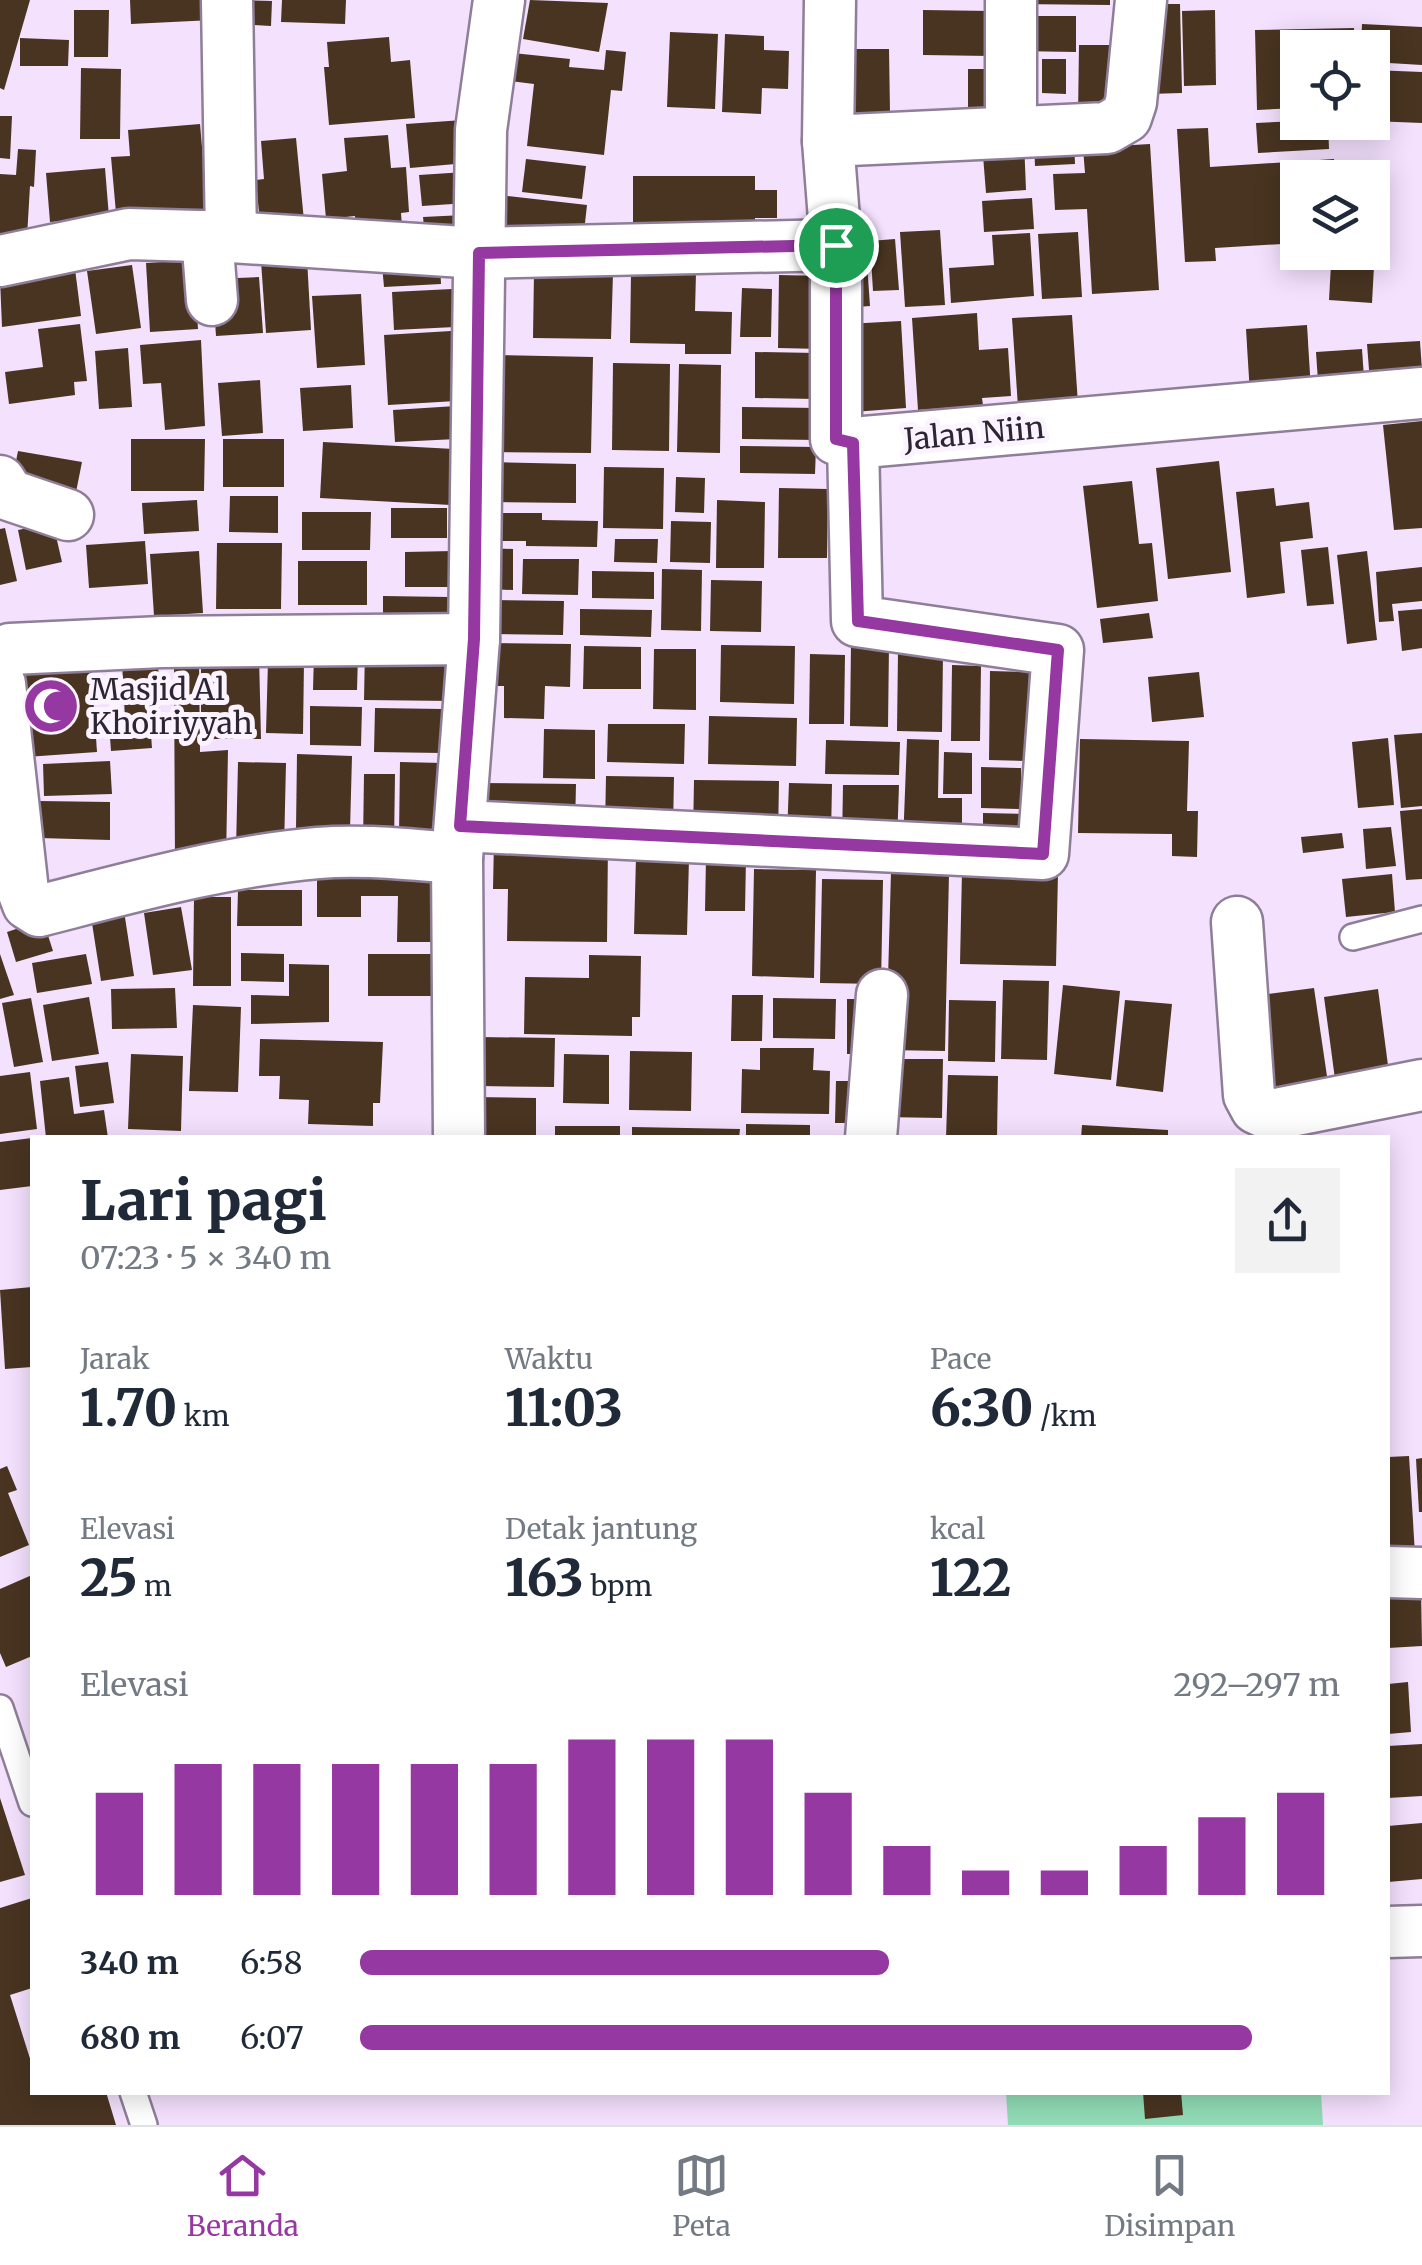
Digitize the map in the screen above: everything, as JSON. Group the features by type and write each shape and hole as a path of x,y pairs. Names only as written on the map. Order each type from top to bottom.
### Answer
{"street":[{"path":"212,300 219,236 227,0"},
{"path":"459,1135 459,842 474,639 482,130 498,0"},
{"path":"474,639 162,642 10,648 1,661 23,891 28,904 38,910 157,881 317,853 459,842 1043,854 1058,650 858,621 853,443 836,439 836,245 828,140 830,0"},
{"path":"1011,0 1011,132"},
{"path":"828,140 1107,128 1126,118 1131,102 1141,0"},
{"path":"0,261 111,236 219,236 479,253 836,245"},
{"name":"Jalan Niin","path":"853,443 1422,394"},
{"path":"0,481 9,495 68,515"},
{"path":"1237,922 1249,1094 1256,1108 1271,1115 1422,1085"},
{"path":"871,1135 882,995"},
{"path":"1390,1572 1422,1573"},
{"path":"1390,1932 1422,1932"}],"lane":[{"path":"1353,937 1422,918"},
{"path":"1,1715 30,1796"},
{"path":"133,2095 144,2125"}],"green space":[{"path":"1006,2095 1321,2095 1323,2125 1008,2125"}],"building":[{"path":"0,0 30,0 4,90 0,88"},
{"path":"130,0 211,0 213,20 131,24"},
{"path":"235,0 272,1 271,26 233,24"},
{"path":"282,0 346,0 345,24 281,22"},
{"path":"530,0 608,3 599,52 523,39"},
{"path":"1013,0 1110,0 1110,5 1013,4"},
{"path":"1146,4 1180,4 1182,93 1148,94"},
{"path":"74,10 109,10 108,57 74,57"},
{"path":"923,10 991,11 990,56 923,55"},
{"path":"1215,10 1216,85 1184,86 1182,11"},
{"path":"1013,16 1076,16 1076,52 1012,51"},
{"path":"1362,24 1422,27 1422,65 1390,63 1390,30 1362,30"},
{"path":"1354,28 1280,30 1280,109 1257,110 1255,30"},
{"path":"670,32 718,34 715,109 667,107"},
{"path":"725,34 764,36 764,50 789,51 788,89 762,88 761,114 722,112"},
{"path":"389,37 391,62 410,60 415,118 329,125 324,67 329,67 327,42"},
{"path":"20,38 69,40 68,66 20,66"},
{"path":"1079,45 1125,45 1124,117 1078,117"},
{"path":"838,49 889,49 890,113 839,114"},
{"path":"606,50 626,52 622,91 611,90 604,155 527,146 534,84 510,81 513,53 570,59 569,67 604,70"},
{"path":"1042,59 1066,59 1066,94 1042,93"},
{"path":"81,68 121,69 120,139 80,139"},
{"path":"968,69 1002,69 1002,122 968,122"},
{"path":"1390,71 1422,72 1422,123 1390,122"},
{"path":"0,116 12,116 10,159 0,158"},
{"path":"463,120 467,163 410,168 406,124"},
{"path":"1280,122 1280,140 1329,140 1329,149 1258,153 1256,123"},
{"path":"200,124 208,216 117,224 111,157 130,156 128,130"},
{"path":"1208,128 1210,167 1280,162 1280,244 1215,248 1216,261 1185,262 1177,129"},
{"path":"388,135 391,168 406,167 409,212 401,213 402,227 356,231 355,216 326,219 322,174 347,171 344,138"},
{"path":"296,138 305,231 261,235 256,180 264,179 261,141"},
{"path":"1074,139 1075,164 1035,166 1034,141"},
{"path":"1024,141 1026,190 986,193 982,143"},
{"path":"1150,144 1159,290 1092,294 1087,209 1055,210 1053,174 1085,173 1083,148"},
{"path":"18,149 36,150 26,254 0,253 0,174 16,175"},
{"path":"526,159 586,166 582,199 522,192"},
{"path":"105,168 109,217 50,222 46,173"},
{"path":"465,172 468,203 422,206 419,175"},
{"path":"633,176 755,176 755,190 777,190 777,218 755,218 755,234 633,235"},
{"path":"507,196 587,205 582,250 502,241"},
{"path":"1032,198 1034,229 984,232 982,201"},
{"path":"464,215 466,244 426,248 423,217"},
{"path":"940,230 945,305 905,307 900,232"},
{"path":"1078,232 1082,297 1042,299 1038,234"},
{"path":"1030,233 1034,296 951,303 949,268 994,265 992,235"},
{"path":"865,234 870,306 843,308 839,236"},
{"path":"895,239 899,290 873,291 870,241"},
{"path":"307,259 311,330 266,333 261,261"},
{"path":"194,260 198,329 150,332 146,263"},
{"path":"440,262 441,284 384,287 382,265"},
{"path":"132,265 141,328 96,334 87,271"},
{"path":"75,269 81,316 2,327 0,279"},
{"path":"1331,270 1374,270 1372,303 1329,300"},
{"path":"534,272 613,273 611,339 533,338"},
{"path":"631,273 696,273 695,311 732,312 731,354 685,354 685,344 630,343"},
{"path":"779,275 823,276 822,349 778,348"},
{"path":"259,277 263,333 216,336 212,279"},
{"path":"742,288 772,289 771,337 740,337"},
{"path":"452,289 455,327 394,330 392,292"},
{"path":"361,294 365,365 317,368 312,296"},
{"path":"977,313 979,350 1008,348 1011,396 982,398 983,405 918,410 912,318"},
{"path":"1072,315 1078,404 1018,407 1012,318"},
{"path":"901,321 906,408 853,412 847,324"},
{"path":"80,324 87,381 74,382 75,395 9,404 5,372 43,367 38,329"},
{"path":"1307,325 1311,391 1250,395 1246,329"},
{"path":"451,331 456,401 388,405 384,335"},
{"path":"201,340 205,426 165,430 161,383 143,384 140,345"},
{"path":"1420,341 1422,371 1371,395 1367,344"},
{"path":"128,348 132,407 99,409 95,351"},
{"path":"1362,349 1365,393 1319,396 1316,352"},
{"path":"755,352 817,353 816,399 755,398"},
{"path":"491,355 593,357 591,453 489,452"},
{"path":"613,363 670,364 669,451 612,450"},
{"path":"679,364 721,365 720,453 677,452"},
{"path":"260,380 263,433 222,436 218,383"},
{"path":"351,385 353,428 303,431 300,388"},
{"path":"456,406 457,439 395,442 393,410"},
{"path":"742,407 819,408 818,440 742,439"},
{"path":"1422,421 1422,528 1394,530 1383,425"},
{"path":"131,439 205,439 204,491 131,491"},
{"path":"223,439 284,439 284,487 223,487"},
{"path":"323,442 454,449 451,505 320,498"},
{"path":"740,446 816,447 815,474 740,473"},
{"path":"18,451 82,462 74,502 10,491"},
{"path":"1219,461 1231,572 1168,579 1156,468"},
{"path":"490,462 576,464 576,503 490,502"},
{"path":"604,467 664,468 663,529 603,528"},
{"path":"676,477 705,478 704,513 675,512"},
{"path":"1132,481 1139,544 1152,543 1158,601 1097,608 1083,486"},
{"path":"779,488 828,489 827,558 778,558"},
{"path":"1274,488 1276,506 1309,502 1313,538 1280,542 1285,593 1247,598 1236,492"},
{"path":"230,496 278,496 278,533 229,532"},
{"path":"197,500 199,531 144,534 142,503"},
{"path":"717,500 765,502 764,568 716,568"},
{"path":"391,508 447,508 447,538 391,538"},
{"path":"302,512 371,512 370,550 302,550"},
{"path":"495,513 542,513 542,520 598,521 597,547 526,546 526,541 495,541"},
{"path":"671,521 711,522 710,563 670,562"},
{"path":"53,523 62,562 26,570 18,530"},
{"path":"5,528 17,581 0,585 0,529"},
{"path":"615,539 658,539 657,563 614,562"},
{"path":"145,541 148,584 89,588 86,545"},
{"path":"217,543 282,543 281,609 216,609"},
{"path":"1328,547 1334,604 1307,606 1301,550"},
{"path":"488,548 513,549 513,590 487,589"},
{"path":"199,551 203,613 154,616 150,554"},
{"path":"453,551 453,587 405,587 405,552"},
{"path":"1367,551 1377,640 1347,644 1337,555"},
{"path":"523,559 579,559 578,595 522,594"},
{"path":"298,561 367,561 367,605 298,605"},
{"path":"1422,567 1422,601 1392,604 1394,621 1379,622 1376,572"},
{"path":"662,569 702,570 701,631 661,630"},
{"path":"592,571 654,572 654,599 592,598"},
{"path":"711,580 762,581 761,632 710,631"},
{"path":"383,596 449,597 449,628 383,628"},
{"path":"491,600 564,601 563,635 490,634"},
{"path":"580,609 652,610 651,637 580,635"},
{"path":"1422,609 1422,648 1402,651 1398,611"},
{"path":"1149,613 1153,638 1103,643 1100,619"},
{"path":"490,643 571,644 570,687 545,686 544,719 504,718 504,686 489,686"},
{"path":"851,644 889,644 888,727 850,726"},
{"path":"721,645 795,646 794,704 720,702"},
{"path":"584,646 641,647 641,689 583,689"},
{"path":"365,649 453,651 452,701 364,700"},
{"path":"654,649 696,649 696,710 653,709"},
{"path":"898,652 943,653 942,732 897,731"},
{"name":"Masjid Al Khoiriyyah","path":"90,653 97,752 12,758 6,659"},
{"path":"314,653 358,654 357,690 313,690"},
{"path":"810,654 845,655 844,724 809,724"},
{"path":"259,655 261,739 201,739 201,656"},
{"path":"174,660 199,660 200,752 228,750 226,861 175,865"},
{"path":"158,661 160,716 125,718 122,662"},
{"path":"268,661 304,661 303,734 266,733"},
{"path":"952,665 981,666 980,741 951,741"},
{"path":"990,671 1029,672 1027,761 989,760"},
{"path":"1199,672 1204,717 1152,722 1148,677"},
{"path":"310,706 362,707 361,746 310,745"},
{"path":"375,708 443,709 442,753 374,752"},
{"path":"709,716 797,718 796,766 708,764"},
{"path":"150,721 152,748 111,751 109,724"},
{"path":"608,724 685,724 684,764 607,762"},
{"path":"544,729 595,730 595,779 543,778"},
{"path":"1422,733 1422,806 1401,808 1394,735"},
{"path":"1388,738 1394,805 1358,808 1352,742"},
{"path":"907,739 939,740 938,798 962,798 962,845 903,844"},
{"path":"1080,739 1189,741 1187,811 1198,811 1197,857 1172,856 1172,834 1078,833"},
{"path":"826,740 900,742 899,775 825,774"},
{"path":"944,752 972,753 972,794 943,794"},
{"path":"297,754 352,756 350,830 296,829"},
{"path":"110,761 112,794 44,796 43,764"},
{"path":"238,762 286,763 284,850 236,849"},
{"path":"400,762 443,763 441,837 399,836"},
{"path":"981,767 1021,768 1021,809 981,808"},
{"path":"364,774 395,774 394,845 363,844"},
{"path":"606,776 674,777 673,829 605,828"},
{"path":"694,780 779,781 778,838 693,836"},
{"path":"479,783 576,784 575,828 478,826"},
{"path":"789,783 832,784 831,836 787,835"},
{"path":"843,785 899,785 897,843 842,842"},
{"path":"39,801 110,802 110,840 39,838"},
{"path":"1422,809 1422,879 1406,880 1400,811"},
{"path":"983,813 1025,814 1024,846 983,845"},
{"path":"1391,827 1396,866 1366,869 1363,829"},
{"path":"1342,833 1344,848 1303,853 1301,837"},
{"path":"494,840 608,842 607,942 507,941 508,889 493,889"},
{"path":"636,857 689,858 687,935 634,934"},
{"path":"706,858 746,858 745,911 705,911"},
{"path":"441,863 434,942 397,942 398,896 361,896 361,917 317,917 317,877"},
{"path":"754,869 816,870 814,978 752,976"},
{"path":"962,870 1058,872 1056,966 960,964"},
{"path":"891,872 949,874 945,1051 886,1050"},
{"path":"1392,874 1395,912 1346,917 1342,879"},
{"path":"822,879 883,880 881,984 820,983"},
{"path":"238,890 302,890 302,926 237,926"},
{"path":"194,897 231,897 231,986 193,986"},
{"path":"181,907 192,970 153,975 144,913"},
{"path":"124,911 134,976 101,981 91,917"},
{"path":"43,920 53,951 16,962 7,932"},
{"path":"241,953 284,954 284,982 241,981"},
{"path":"0,954 14,995 0,999"},
{"path":"86,954 92,984 37,993 32,963"},
{"path":"368,954 433,954 433,996 368,996"},
{"path":"589,955 641,956 640,1017 632,1017 632,1036 524,1034 525,977 589,978"},
{"path":"289,964 329,965 329,1022 251,1024 251,995 289,996"},
{"path":"1003,980 1049,981 1047,1060 1001,1059"},
{"path":"1063,985 1120,991 1111,1080 1054,1074"},
{"path":"175,988 177,1028 112,1029 111,989"},
{"path":"1314,988 1328,1083 1266,1092 1253,996"},
{"path":"1378,989 1389,1073 1335,1079 1324,997"},
{"path":"732,995 763,995 762,1041 731,1041"},
{"path":"89,997 99,1054 52,1061 43,1005"},
{"path":"31,998 43,1062 14,1067 2,1003"},
{"path":"773,998 836,999 835,1039 773,1038"},
{"path":"847,999 877,999 876,1054 847,1054"},
{"path":"949,1000 996,1001 995,1062 948,1061"},
{"path":"1125,1000 1172,1004 1163,1092 1116,1086"},
{"path":"193,1005 241,1007 238,1092 189,1091"},
{"path":"480,1037 555,1038 554,1087 480,1086"},
{"path":"260,1039 383,1042 380,1103 373,1103 373,1126 308,1124 309,1100 279,1099 280,1076 259,1076"},
{"path":"760,1048 814,1048 813,1070 830,1071 829,1114 741,1113 742,1069 760,1070"},
{"path":"630,1051 692,1052 691,1111 629,1110"},
{"path":"131,1054 183,1056 181,1131 128,1129"},
{"path":"564,1054 609,1055 609,1104 563,1103"},
{"path":"884,1059 943,1059 942,1118 884,1117"},
{"path":"108,1062 114,1103 80,1107 75,1066"},
{"path":"30,1072 37,1129 0,1134 0,1076"},
{"path":"948,1075 998,1076 997,1135 946,1135"},
{"path":"69,1077 74,1114 104,1110 108,1135 46,1135 40,1081"},
{"path":"836,1081 864,1081 863,1123 835,1123"},
{"path":"472,1097 536,1098 536,1135 471,1135"},
{"path":"746,1124 810,1125 810,1135 746,1135"},
{"path":"1082,1125 1168,1130 1168,1135 1081,1135"},
{"path":"555,1126 620,1126 620,1135 555,1135"},
{"path":"632,1127 740,1129 739,1135 632,1135"},
{"path":"30,1138 30,1186 0,1190 0,1142"},
{"path":"30,1287 30,1367 5,1369 0,1290"},
{"path":"1409,1456 1415,1554 1390,1555 1390,1457"},
{"path":"1422,1458 1422,1512 1419,1512 1416,1459"},
{"path":"7,1466 17,1490 8,1493 29,1545 0,1557 0,1469"},
{"path":"30,1576 30,1657 6,1667 0,1653 0,1589"},
{"path":"1421,1589 1422,1646 1390,1648 1390,1591"},
{"path":"1408,1682 1411,1732 1390,1734 1390,1684"},
{"path":"1422,1744 1422,1796 1390,1798 1390,1746"},
{"path":"0,1798 25,1875 0,1882"},
{"path":"1422,1823 1422,1879 1390,1882 1390,1826"},
{"path":"30,1899 30,1989 10,1995 30,2059 30,2095 107,2095 116,2125 0,2125 0,1908"},
{"path":"1143,2095 1181,2095 1183,2115 1145,2119"}],"place":[{"name":"Masjid Al Khoiriyyah","path":"51,706"}],"route":[{"path":"836,245 836,439 853,443 858,621 1058,650 1043,854 460,826 474,639 479,253 836,245"}]}
